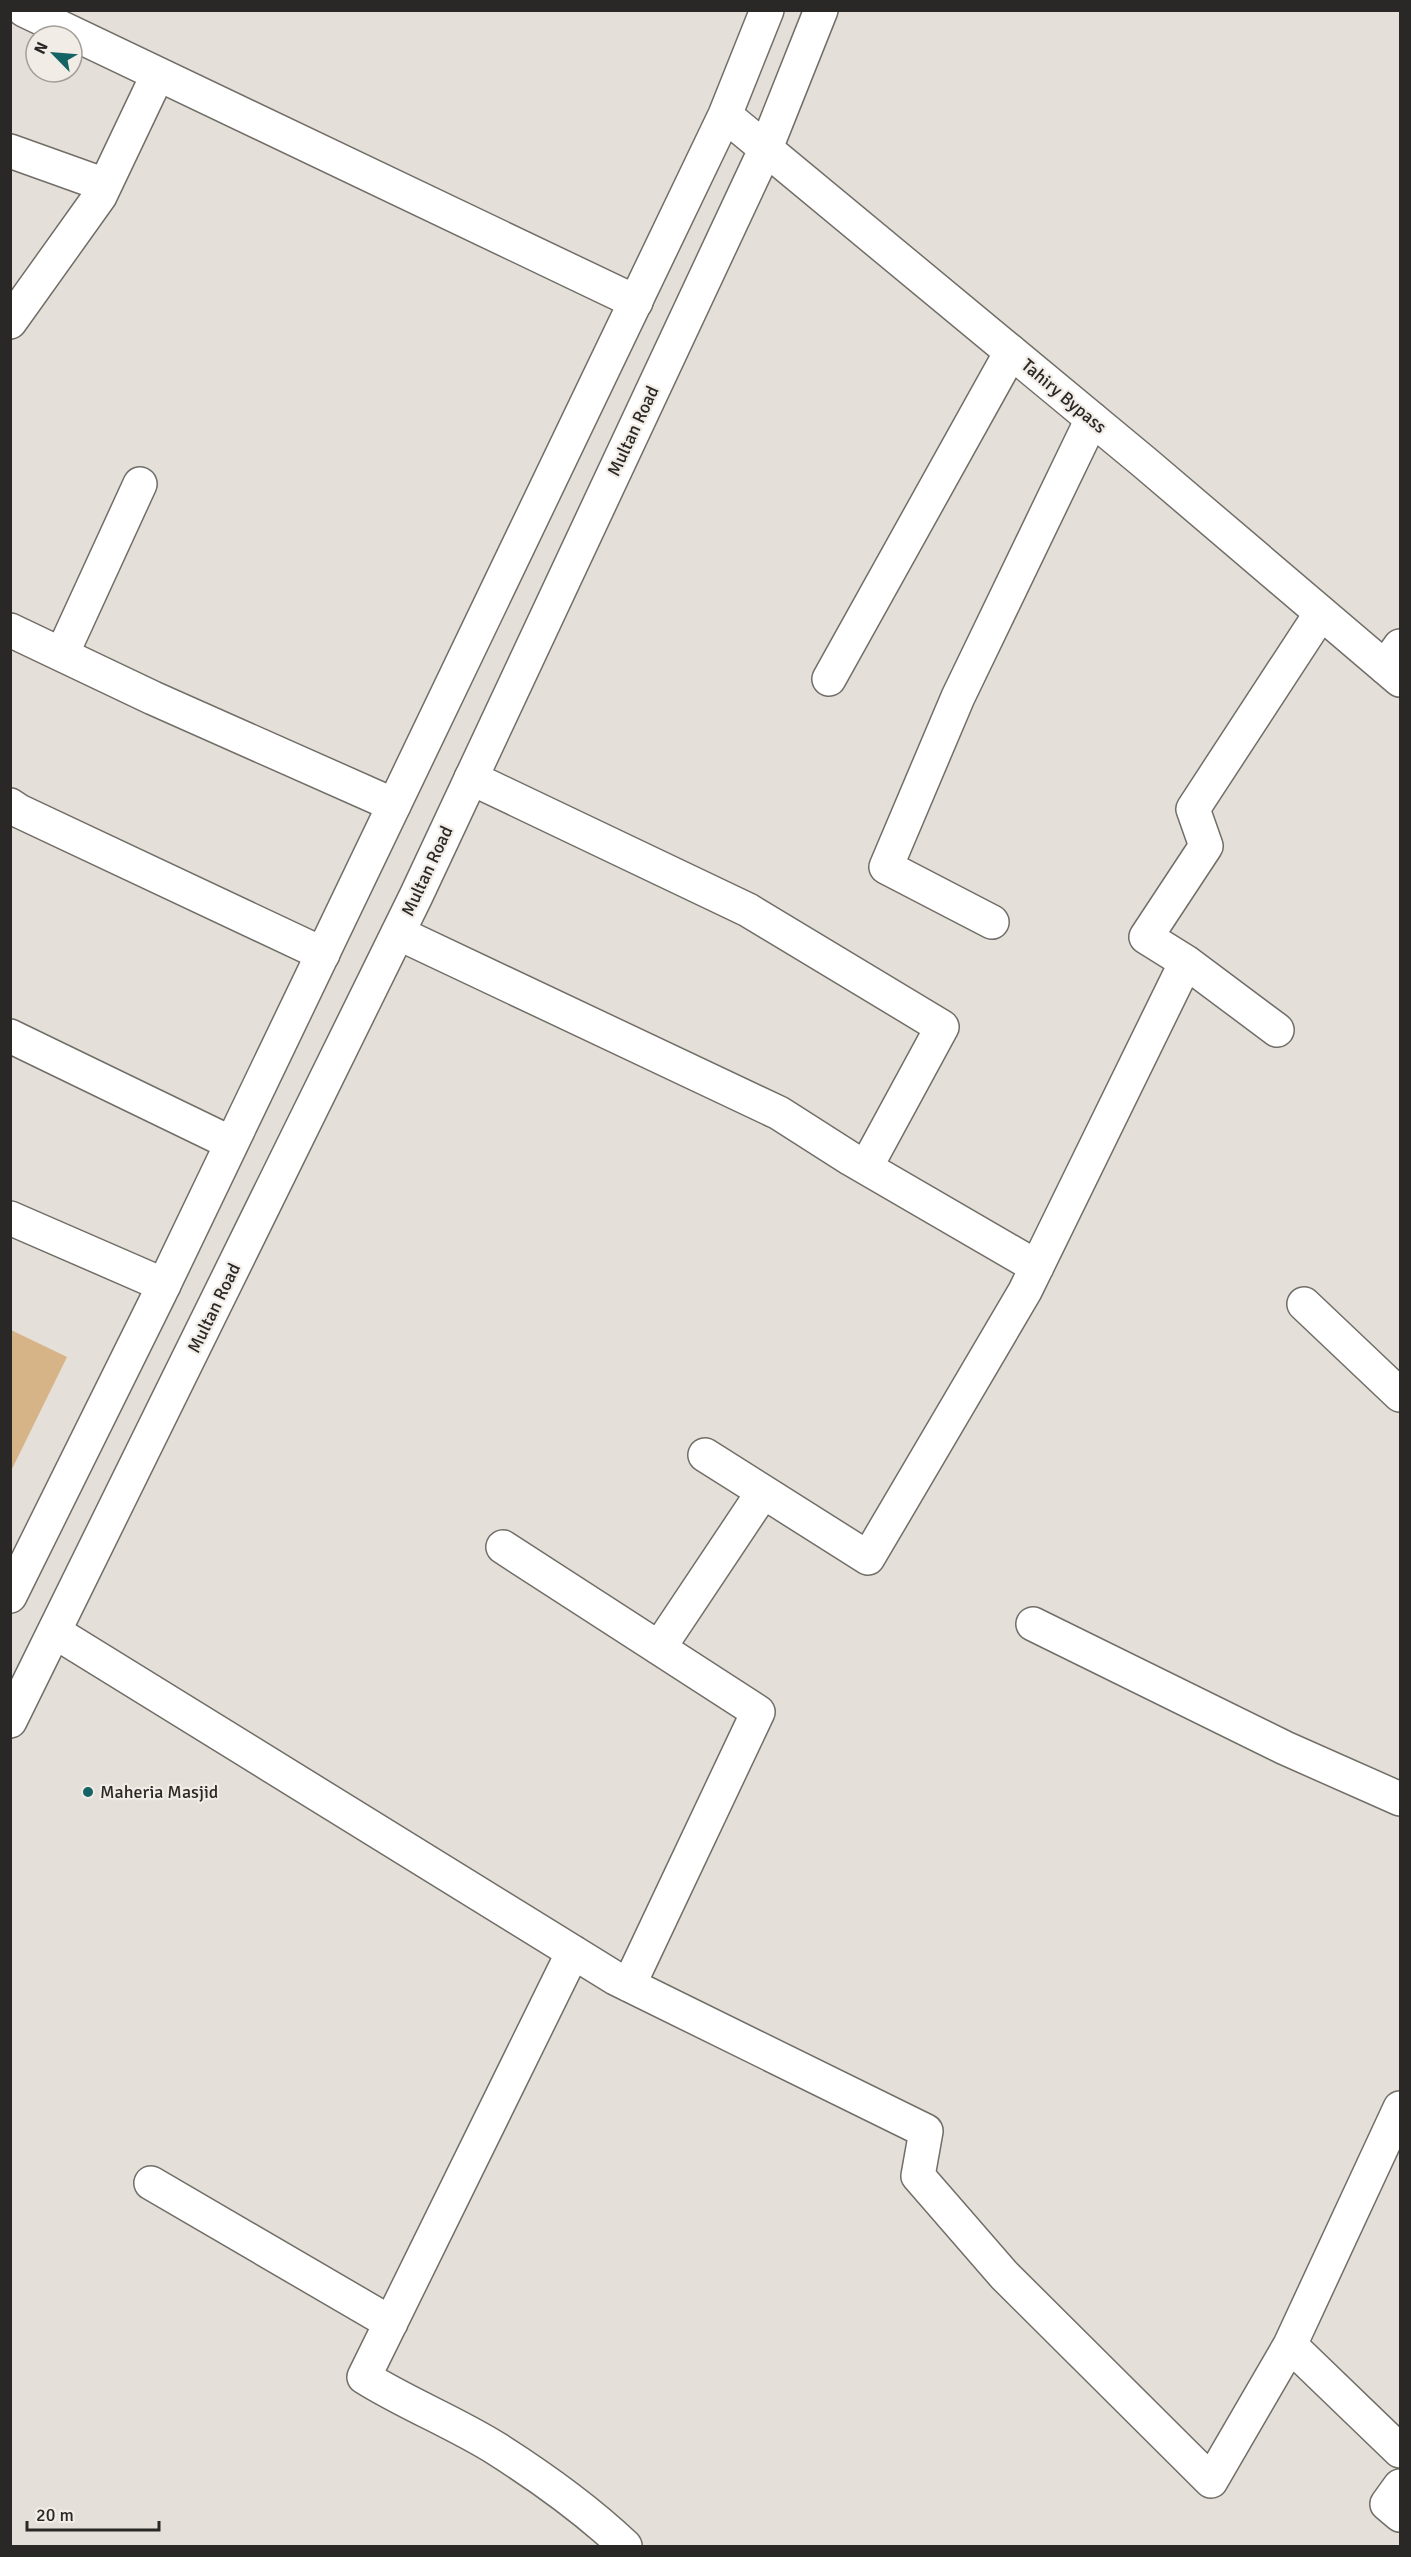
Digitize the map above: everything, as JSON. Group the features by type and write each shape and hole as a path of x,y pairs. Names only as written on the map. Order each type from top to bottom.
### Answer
{"street":[{"path":"24,10 636,302"},
{"path":"10,1596 164,1285 636,302 725,115 767,10"},
{"name":"Multan Road","path":"10,1721 398,933 766,148 821,10"},
{"path":"10,322 100,196 158,74"},
{"name":"Tahiry Bypass","path":"725,115 1321,612 1396,664"},
{"path":"10,151 105,185"},
{"path":"829,678 1011,352"},
{"path":"992,922 886,867 958,697 1092,419"},
{"path":"62,654 140,484"},
{"path":"1277,1030 1186,962 1146,937 1206,846 1193,809 1321,612"},
{"path":"10,630 153,698 394,806"},
{"path":"471,778 748,910 942,1027 866,1167"},
{"path":"10,805 323,954"},
{"path":"398,933 780,1113 866,1167 1037,1267"},
{"path":"705,1455 868,1558 1037,1267 1186,962"},
{"path":"10,1036 231,1143"},
{"path":"10,1218 164,1285"},
{"path":"1304,1304 1401,1395"},
{"path":"659,1648 763,1492"},
{"path":"503,1548 758,1712 629,1985"},
{"path":"1033,1624 1285,1748 1401,1799"},
{"path":"55,1632 629,1985 926,2131 918,2176 1004,2275 1211,2481 1290,2345 1401,2108"},
{"path":"573,1952 363,2377 397,2398 496,2449 602,2524 625,2547"},
{"path":"151,2183 390,2323"},
{"path":"1290,2345 1401,2451"},
{"path":"1401,2486 1387,2504 1401,2515"}],"shaded area":[{"path":"11,1330 67,1357 11,1471"}],"place":[{"name":"Maheria Masjid","path":"88,1792"}]}
